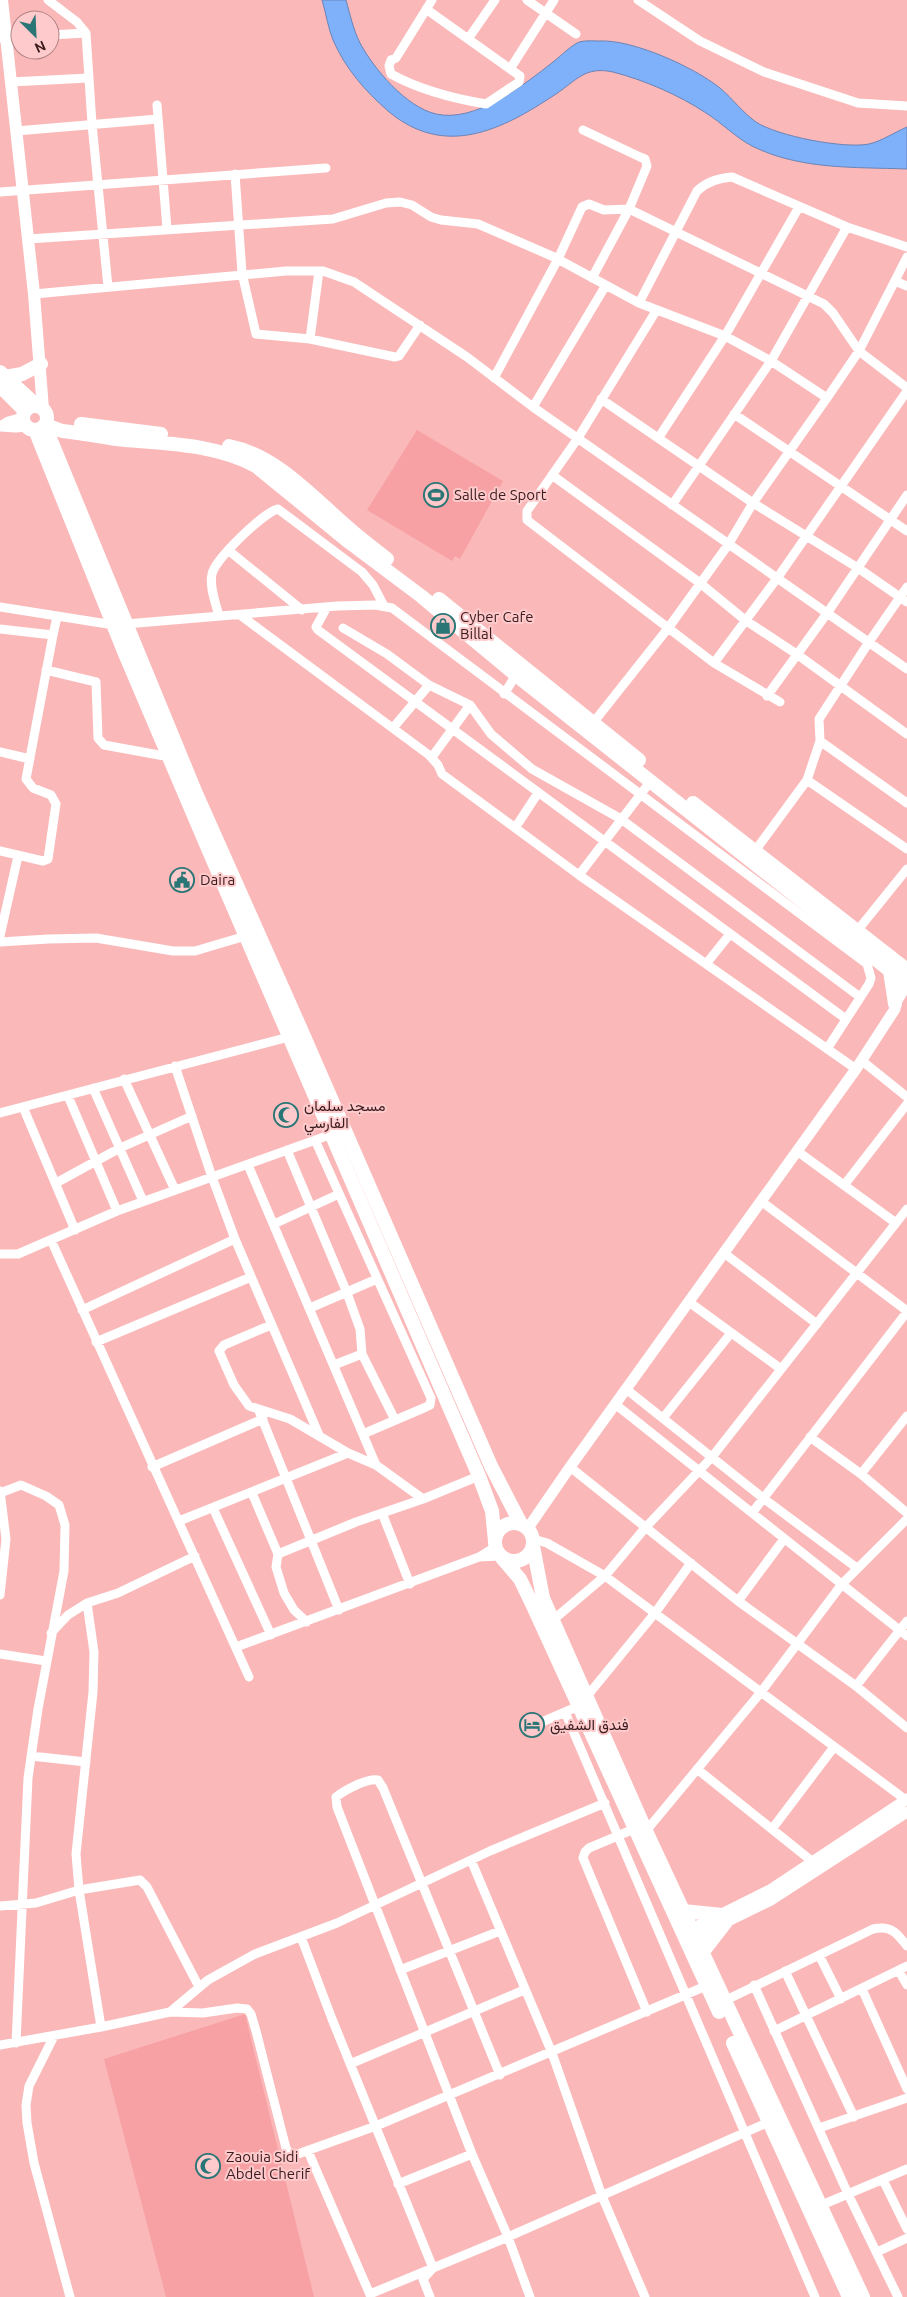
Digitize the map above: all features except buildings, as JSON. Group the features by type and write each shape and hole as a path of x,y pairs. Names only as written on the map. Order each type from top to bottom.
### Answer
{"main road":[{"path":"2,0 3,38 11,82 41,364 36,419"},
{"path":"41,364 22,374 2,378 36,419 120,625 170,757 483,1449 529,1534 543,1598 583,1702"},
{"path":"36,419 62,431 158,438 242,448 266,460 296,482 355,534 907,970"},
{"path":"158,438 241,458 256,466 349,542 421,596 516,676 870,961 890,971 907,984"},
{"path":"120,625 195,791 252,935 289,1037 338,1132 418,1332 479,1476 492,1511 498,1550 520,1579 583,1702 688,1935 706,1986 769,2122 863,2297"},
{"path":"890,971 902,1005"},
{"path":"514,1523 529,1534 531,1552 521,1561 515,1562 498,1550 497,1533 502,1528 514,1523"},
{"path":"640,1830 683,1911 688,1935 702,1953 724,2001 815,2208 849,2297"},
{"path":"683,1911 724,1919 702,1953"}],"street":[{"path":"48,0 78,22 86,33 101,234 108,287"},
{"path":"426,10 520,76 519,82 486,104 464,100 411,85 391,74 389,66 391,60 396,58 432,0"},
{"path":"468,40 494,0"},
{"path":"527,0 576,34"},
{"path":"510,69 554,0"},
{"path":"638,0 700,41 764,72 858,103 907,106"},
{"path":"60,34 86,33"},
{"path":"11,82 88,78"},
{"path":"157,106 167,229"},
{"path":"16,131 158,120"},
{"path":"583,130 640,156 647,162 648,166 629,209 592,278"},
{"path":"0,192 326,168"},
{"path":"235,174 242,273 256,334 310,339 395,357 399,356 420,325"},
{"path":"639,303 697,191 702,186 718,179 732,177 847,227 907,247"},
{"path":"28,239 333,219 386,203 400,202 412,205 431,217 441,220 478,224 558,259 639,303 725,336 771,361 827,398"},
{"path":"494,378 558,259 585,204 604,210 629,209 830,309 858,351 907,390 805,535 778,577 714,663"},
{"path":"659,437 725,336 799,206"},
{"path":"672,505 698,464 771,361 847,227"},
{"path":"593,723 669,627 728,545 753,503 858,351 907,257"},
{"path":"310,339 319,270"},
{"path":"34,294 242,273 319,270 354,282 420,325 728,545 778,577 907,669"},
{"path":"895,281 907,286"},
{"path":"533,407 606,285"},
{"path":"656,310 578,438 527,511 527,520 714,663 766,696 780,702"},
{"path":"601,398 753,503 858,568 904,600"},
{"path":"734,414 907,531"},
{"path":"0,426 8,421 36,419"},
{"path":"552,475 700,583 745,620 906,730"},
{"path":"766,696 798,655 907,494"},
{"path":"219,616 212,575 228,550 254,525 271,512 281,510 362,572 374,585 384,606"},
{"path":"228,550 302,610"},
{"path":"755,851 806,780 820,741 819,719 869,642 904,600 907,587"},
{"path":"0,607 120,625 327,607 384,606 392,608 504,694 870,961 870,978 827,1048"},
{"path":"327,607 316,627 318,630 452,728 538,794 846,1019"},
{"path":"240,615 432,757 442,774 578,875 827,1048 859,1065 907,1097"},
{"path":"0,851 47,861 56,804 51,796 28,785 26,779 57,617"},
{"path":"343,628 387,654 429,685 470,705 491,734 532,769 621,819 860,997"},
{"path":"0,629 53,635"},
{"path":"46,670 96,682 98,738 104,745 170,757"},
{"path":"504,694 516,676"},
{"path":"393,728 429,685"},
{"path":"432,757 470,705"},
{"path":"820,741 907,803"},
{"path":"0,752 30,759"},
{"path":"806,780 907,849"},
{"path":"578,875 650,782"},
{"path":"515,828 538,794"},
{"path":"0,936 18,856"},
{"path":"857,931 906,872"},
{"path":"706,964 730,934"},
{"path":"0,942 48,938 96,938 173,951 196,951 252,935"},
{"path":"907,984 902,1005 570,1467 529,1534 605,1576 834,1746 907,1804"},
{"path":"0,1113 289,1037"},
{"path":"175,1066 235,1239 319,1435"},
{"path":"124,1079 175,1190"},
{"path":"94,1088 143,1201"},
{"path":"68,1096 117,1211"},
{"path":"845,1184 907,1104"},
{"path":"23,1107 75,1230"},
{"path":"56,1184 120,1148 192,1116"},
{"path":"0,1254 18,1254 143,1201 338,1132"},
{"path":"315,1140 431,1401 426,1407 363,1434"},
{"path":"287,1150 348,1293 360,1329 362,1354 396,1420"},
{"path":"797,1151 845,1184 896,1223"},
{"path":"248,1165 376,1465"},
{"path":"274,1224 339,1194"},
{"path":"752,1513 907,1311 762,1201"},
{"path":"553,1620 605,1576 645,1528 712,1457 907,1209"},
{"path":"82,1310 235,1239"},
{"path":"51,1240 152,1467 180,1521 248,1677"},
{"path":"724,1253 817,1324"},
{"path":"96,1342 251,1277"},
{"path":"310,1308 377,1279"},
{"path":"689,1302 781,1369"},
{"path":"271,1325 224,1345 219,1351 241,1397 261,1415 290,1419 348,1453 376,1465 423,1499"},
{"path":"404,1339 418,1332"},
{"path":"663,1418 731,1333"},
{"path":"334,1365 362,1354"},
{"path":"626,1389 763,1498 857,1568"},
{"path":"616,1404 698,1472 904,1633"},
{"path":"152,1467 261,1415"},
{"path":"261,1415 339,1610"},
{"path":"861,1474 907,1416"},
{"path":"810,1436 861,1474 907,1513"},
{"path":"180,1521 348,1453"},
{"path":"570,1467 738,1601 856,1686 907,1728"},
{"path":"278,1554 479,1476"},
{"path":"0,1595 6,1551 0,1492 21,1485 55,1501 59,1505 63,1515 64,1571 46,1661 31,1756 24,1836 16,2043"},
{"path":"252,1493 278,1554 276,1567 284,1593 294,1610 307,1622"},
{"path":"213,1508 270,1635"},
{"path":"382,1513 410,1584"},
{"path":"647,2012 583,1858 586,1850 618,1835 640,1830 697,1769 761,1692 842,1584 907,1519"},
{"path":"738,1601 784,1539"},
{"path":"236,1647 498,1550"},
{"path":"51,1633 68,1615 87,1603 118,1593 195,1556"},
{"path":"535,1725 583,1702 655,1612 691,1563"},
{"path":"87,1603 94,1652 93,1692 76,1854 79,1890 101,2027"},
{"path":"856,1686 904,1633 907,1621"},
{"path":"0,1654 46,1661"},
{"path":"565,1712 815,2297"},
{"path":"772,1829 834,1746"},
{"path":"31,1756 86,1762"},
{"path":"697,1769 813,1862"},
{"path":"500,2074 383,1788 378,1780 372,1780 342,1793 336,1797 337,1807 448,2095 508,2237 530,2297"},
{"path":"170,2012 216,1975 255,1954 375,1906 471,1860 605,1804"},
{"path":"724,1919 907,1804"},
{"path":"688,1935 795,1886 907,1804"},
{"path":"471,1860 552,2053 602,2196 645,2297"},
{"path":"0,1906 36,1903 79,1890 133,1880 142,1881 155,1902 199,1987"},
{"path":"724,2001 867,1932 884,1927 893,1930 907,1946"},
{"path":"400,1970 500,1931"},
{"path":"301,1937 350,2064 433,2268"},
{"path":"820,1955 841,1999"},
{"path":"774,2031 907,1966"},
{"path":"785,1971 854,2117"},
{"path":"899,1971 907,1985"},
{"path":"754,1985 848,2194 898,2297"},
{"path":"0,2045 101,2027 170,2012 203,2013 242,2008 250,2011 286,2148 293,2155 376,2126 552,2053 706,1986"},
{"path":"862,1989 907,2089"},
{"path":"350,2064 524,1990"},
{"path":"54,2036 28,2086 27,2123 36,2172 70,2297"},
{"path":"819,2128 907,2098"},
{"path":"308,2151 370,2296 769,2122"},
{"path":"398,2184 472,2154"},
{"path":"815,2208 907,2169"},
{"path":"883,2180 907,2229"},
{"path":"877,2252 907,2238"},
{"path":"430,2297 423,2279 433,2268"}],"shaded area":[{"name":"Salle de Sport","path":"417,430 503,481 460,559 455,556 452,561 367,510"},
{"path":"245,2014 314,2297 166,2297 104,2059"}],"water":[{"path":"322,0 346,0 360,43 382,75 413,104 436,114 467,113 483,108 514,91 577,43 582,41 613,42 645,49 679,63 720,88 756,122 779,132 828,143 858,145 874,143 907,127 907,169 828,166 770,154 752,146 696,106 673,94 637,79 603,71 588,73 576,79 536,107 494,128 473,134 452,136 431,134 409,126 388,111 356,78 343,60 333,40"}],"place":[{"name":"Salle de Sport","path":"436,495"},
{"name":"Cyber Cafe Billal","path":"443,626"},
{"name":"Daira","path":"182,880"},
{"name":"مسجد سلمان الفارسي","path":"286,1115"},
{"name":"فندق الشفيق","path":"532,1725"},
{"name":"Zaouia Sidi Abdel Cherif","path":"208,2166"}]}
